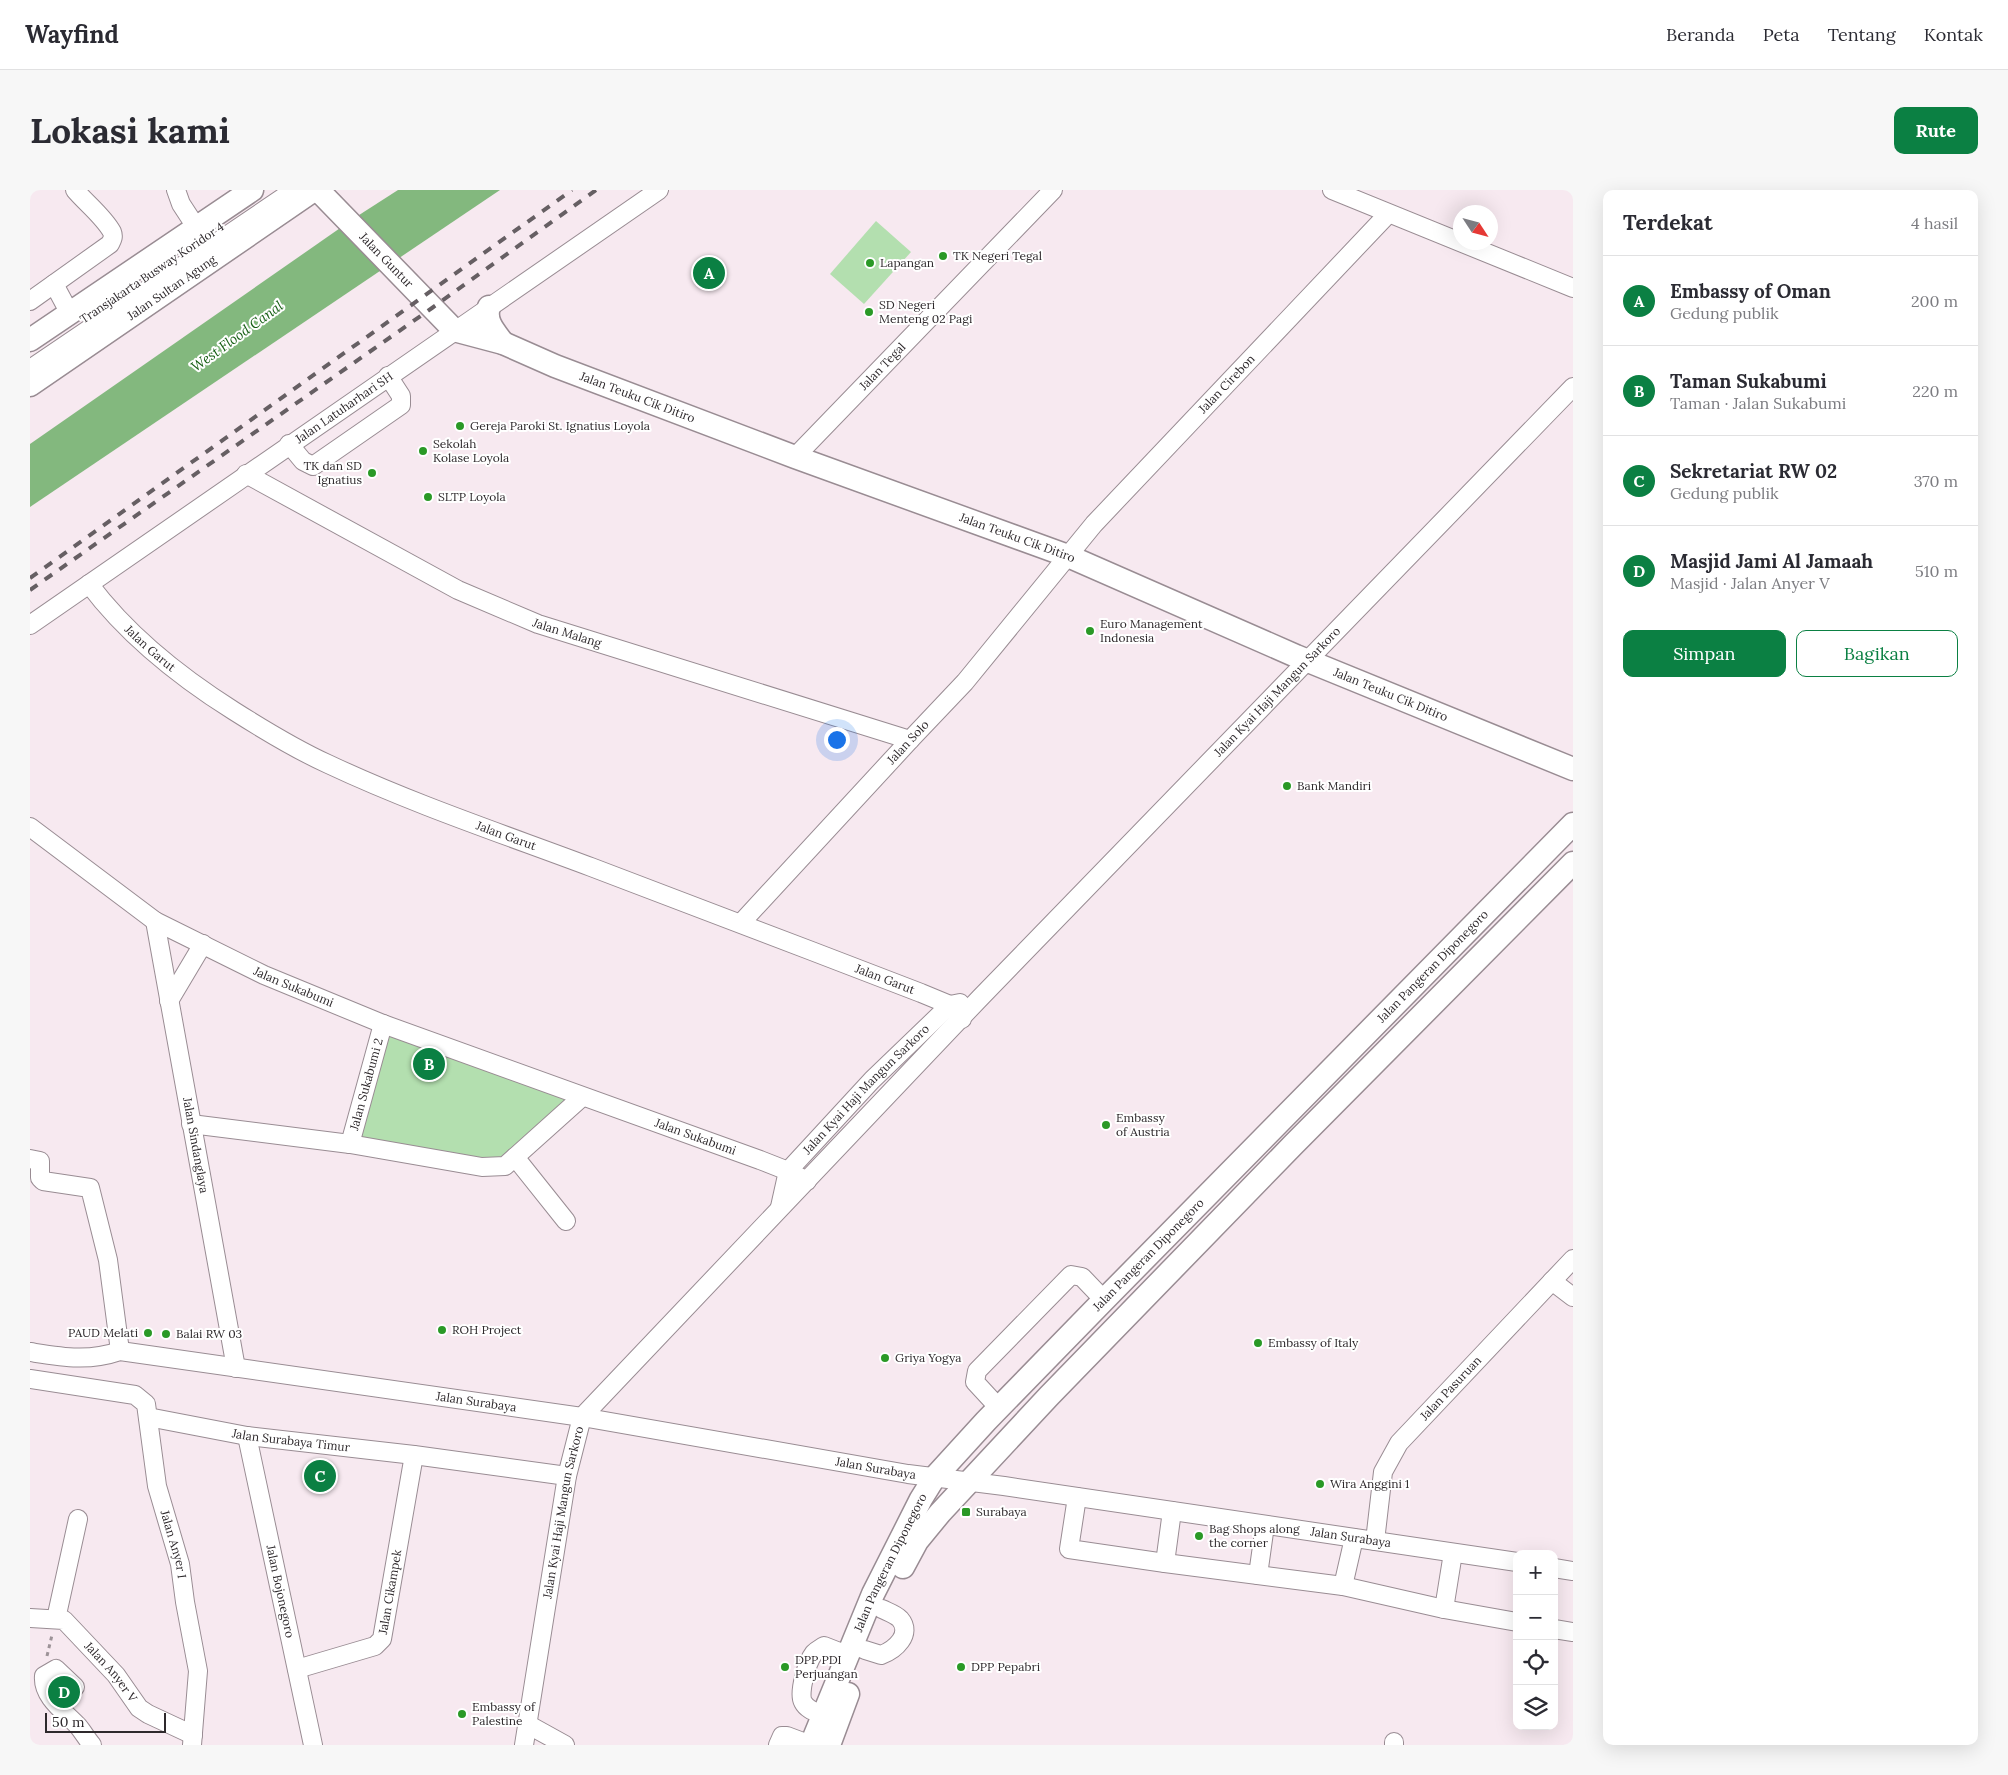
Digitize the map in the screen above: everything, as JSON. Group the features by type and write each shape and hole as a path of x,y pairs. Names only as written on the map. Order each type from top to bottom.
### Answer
{"main road":[{"name":"Jalan Sultan Agung","path":"30,384 36,355 69,312 252,190"},
{"name":"Jalan Sultan Agung","path":"36,355 314,190"},
{"name":"Jalan Guntur","path":"318,190 454,330"},
{"path":"489,307 487,312 488,321 503,343"},
{"name":"Jalan Teuku Cik Ditiro","path":"454,330 503,343 555,366 794,457 1068,556 1308,661 1573,769"},
{"name":"Jalan Pangeran Diponegoro","path":"811,1745 830,1717 856,1653 873,1594 921,1499 934,1478 1104,1300 1573,824"},
{"name":"Jalan Pangeran Diponegoro","path":"856,1653 882,1609 917,1541 949,1502 971,1481 1048,1396 1573,863"},
{"path":"1269,1132 1272,1145 1277,1149 1282,1150 1293,1146"},
{"name":"Jalan Pangeran Diponegoro","path":"829,1745 830,1717"}],"street":[{"path":"30,301 110,244 113,238 112,233 102,219 75,190"},
{"path":"176,190 181,204 196,227"},
{"name":"Transjakarta Busway Koridor 4","path":"36,355 274,190"},
{"name":"Transjakarta Busway Koridor 4","path":"36,355 294,190"},
{"name":"Jalan Latuharhari SH","path":"30,625 659,190"},
{"name":"Jalan Tegal","path":"794,457 1053,190"},
{"path":"1332,190 1573,288"},
{"name":"Jalan Cirebon","path":"1068,556 1101,517 1388,214"},
{"path":"54,284 69,312"},
{"path":"290,444 303,461 313,466 401,405 401,396 388,376"},
{"name":"Jalan Kyai Haji Mangun Sarkoro","path":"788,1171 872,1080 956,1012 980,998 1573,387"},
{"name":"Jalan Malang","path":"246,474 458,590 538,624 910,740"},
{"name":"Jalan Solo","path":"741,923 971,676 1068,556"},
{"name":"Jalan Garut","path":"89,584 154,654 203,692 275,736 327,764 430,807 741,923 956,1012"},
{"name":"Jalan Sukabumi","path":"30,827 155,921 264,975 383,1024 788,1171 808,1182"},
{"name":"Jalan Sindanglaya","path":"155,921 236,1368"},
{"path":"169,1001 203,944"},
{"name":"Jalan Kyai Haji Mangun Sarkoro","path":"524,1745 568,1476 582,1417 780,1207 808,1182 889,1096 956,1012"},
{"name":"Jalan Sukabumi 2","path":"350,1144 383,1024"},
{"path":"872,1080 889,1096"},
{"path":"191,1124 350,1144 482,1166 505,1166 582,1097"},
{"path":"515,1157 566,1221"},
{"path":"30,1352 74,1359 106,1356 120,1351 108,1260 90,1188 43,1181 40,1178 35,1160"},
{"path":"780,1207 788,1171"},
{"name":"Jalan Pasuruan","path":"1375,1541 1384,1472 1399,1443 1573,1259"},
{"path":"999,1408 974,1382 977,1371 990,1357 1071,1275 1082,1277 1104,1300"},
{"path":"1552,1281 1573,1297"},
{"name":"Jalan Surabaya","path":"120,1351 582,1417 934,1478 971,1481 1172,1511 1264,1533 1352,1546 1375,1541 1451,1561 1513,1562"},
{"path":"30,1380 135,1395 145,1401 148,1417"},
{"name":"Jalan Surabaya Timur","path":"148,1417 247,1436 414,1455 568,1476"},
{"name":"Jalan Anyer I","path":"148,1417 157,1486 180,1564 198,1671 193,1740"},
{"name":"Jalan Bojonegoro","path":"247,1436 312,1745"},
{"name":"Jalan Cikampek","path":"297,1669 375,1646 382,1639 414,1455"},
{"path":"1077,1497 1069,1549 1259,1568 1344,1579 1445,1601 1513,1621"},
{"path":"1166,1558 1172,1511"},
{"path":"30,1618 56,1619 78,1519"},
{"path":"1259,1568 1264,1533"},
{"path":"1344,1579 1352,1546"},
{"path":"1445,1601 1451,1561"},
{"path":"1558,1569 1573,1571"},
{"path":"830,1717 813,1711 804,1704 801,1695 809,1664 814,1653 824,1646 856,1653 881,1655 896,1647 903,1637 904,1626 900,1619 882,1609"},
{"name":"Jalan Anyer V","path":"56,1619 64,1620 86,1642 116,1675 139,1708 193,1740"},
{"path":"1558,1630 1573,1632"},
{"path":"75,1687 56,1669 44,1676 43,1683 59,1710 77,1725 92,1745"},
{"path":"527,1724 565,1745"},
{"path":"778,1745 782,1736 788,1736 811,1745"}],"path":[{"path":"44,1676 44,1667 56,1619"}],"shaded area":[{"name":"Lapangan","path":"876,221 911,252 864,304 830,274"},
{"path":"387,1030 573,1097 515,1153 491,1163 356,1140"}],"water":[{"name":"West Flood Canal","path":"398,190 500,190 30,507 30,444 356,217"}],"railway":[{"path":"30,578 572,190"},
{"path":"30,590 432,308 596,190"}],"place":[{"name":"TK Negeri Tegal","path":"943,256"},
{"name":"Lapangan","path":"870,263"},
{"name":"Embassy of Oman","path":"709,273"},
{"name":"SD Negeri Menteng 02 Pagi","path":"869,312"},
{"name":"Gereja Paroki St. Ignatius Loyola","path":"460,426"},
{"name":"Sekolah Kolase Loyola","path":"423,451"},
{"name":"TK dan SD Ignatius","path":"372,473"},
{"name":"SLTP Loyola","path":"428,497"},
{"name":"Euro Management Indonesia","path":"1090,631"},
{"name":"Bank Mandiri","path":"1287,786"},
{"name":"Taman Sukabumi","path":"429,1064"},
{"name":"Embassy of Austria","path":"1106,1125"},
{"name":"ROH Project","path":"442,1330"},
{"name":"PAUD Melati","path":"148,1333"},
{"name":"Balai RW 03","path":"166,1334"},
{"name":"Embassy of Italy","path":"1258,1343"},
{"name":"Griya Yogya","path":"885,1358"},
{"name":"Sekretariat RW 02","path":"320,1476"},
{"name":"Wira Anggini 1","path":"1320,1484"},
{"name":"Surabaya","path":"966,1512"},
{"name":"Bag Shops along the corner","path":"1199,1536"},
{"name":"DPP PDI Perjuangan","path":"785,1667"},
{"name":"DPP Pepabri","path":"961,1667"},
{"name":"Masjid Jami Al Jamaah","path":"64,1692"},
{"name":"Embassy of Palestine","path":"462,1714"}]}
